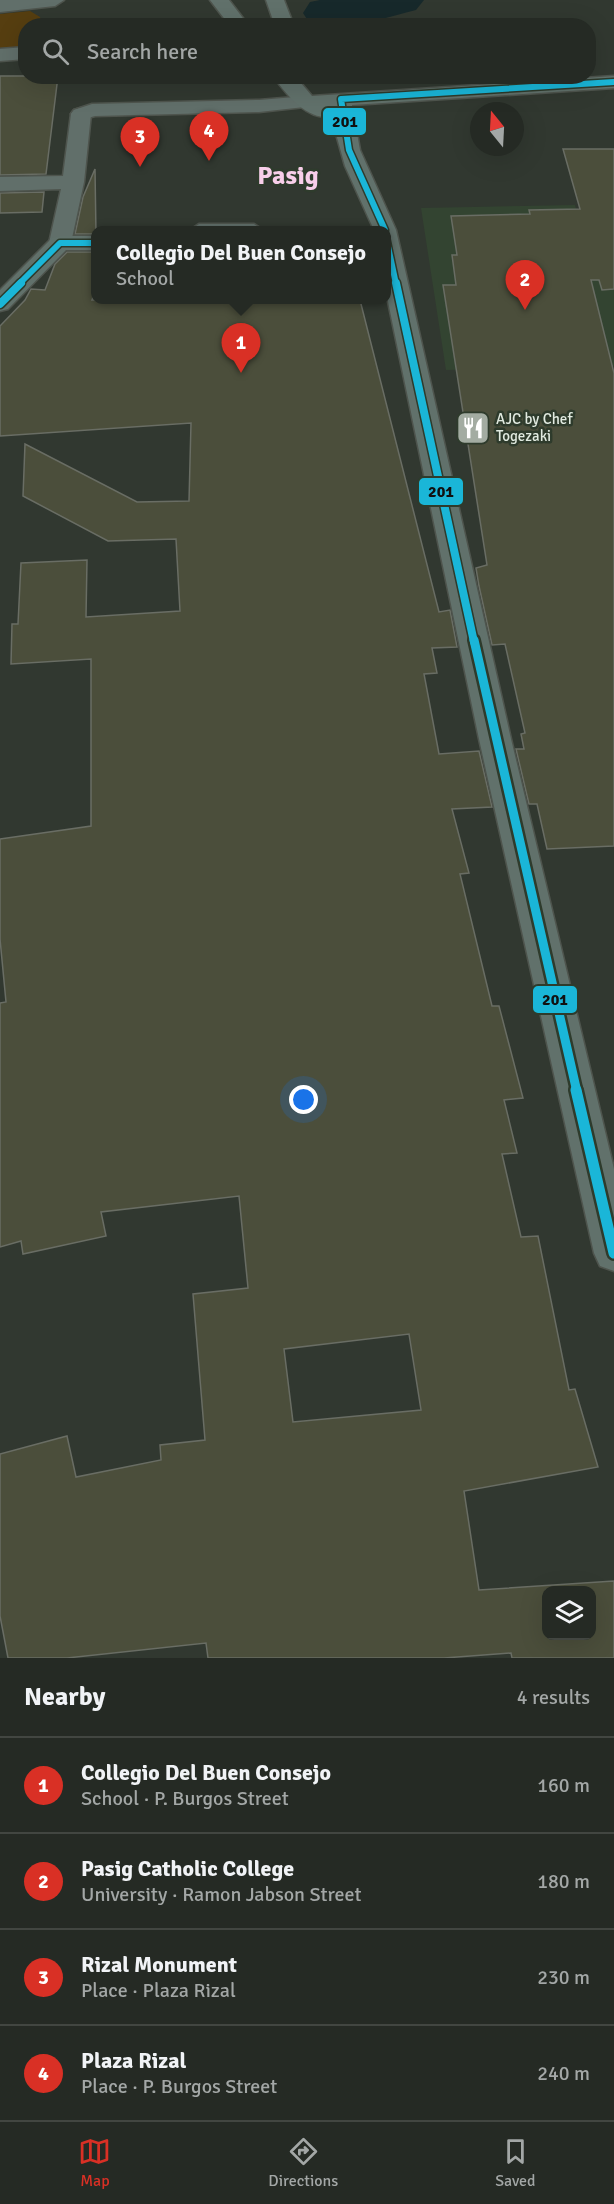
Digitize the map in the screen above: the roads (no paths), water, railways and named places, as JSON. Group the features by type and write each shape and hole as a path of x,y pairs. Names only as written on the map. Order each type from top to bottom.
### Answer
{"main road":[{"path":"219,0 234,18"},
{"path":"275,0 282,18"},
{"path":"596,64 614,63"},
{"path":"596,84 614,82"},
{"path":"290,84 307,102 341,109 594,84"},
{"path":"329,84 341,109 352,158 382,226"},
{"path":"0,304 60,243 91,243"},
{"path":"391,258 495,739 614,1253"}],"street":[{"path":"0,6 52,6"},
{"path":"0,55 18,54"},
{"path":"60,243 74,182 81,114 92,110 259,106 307,102"},
{"path":"0,184 74,182"}],"waterway":[{"path":"328,13 399,0"}],"place":[{"name":"Plaza Rizal","path":"209,161"},
{"name":"Rizal Monument","path":"140,167"},
{"name":"Pasig Catholic College","path":"525,310"},
{"name":"Collegio Del Buen Consejo","path":"241,373"},
{"name":"AJC by Chef Togezaki","path":"473,428"}],"district":[{"name":"Pasig","path":"288,175"}]}
